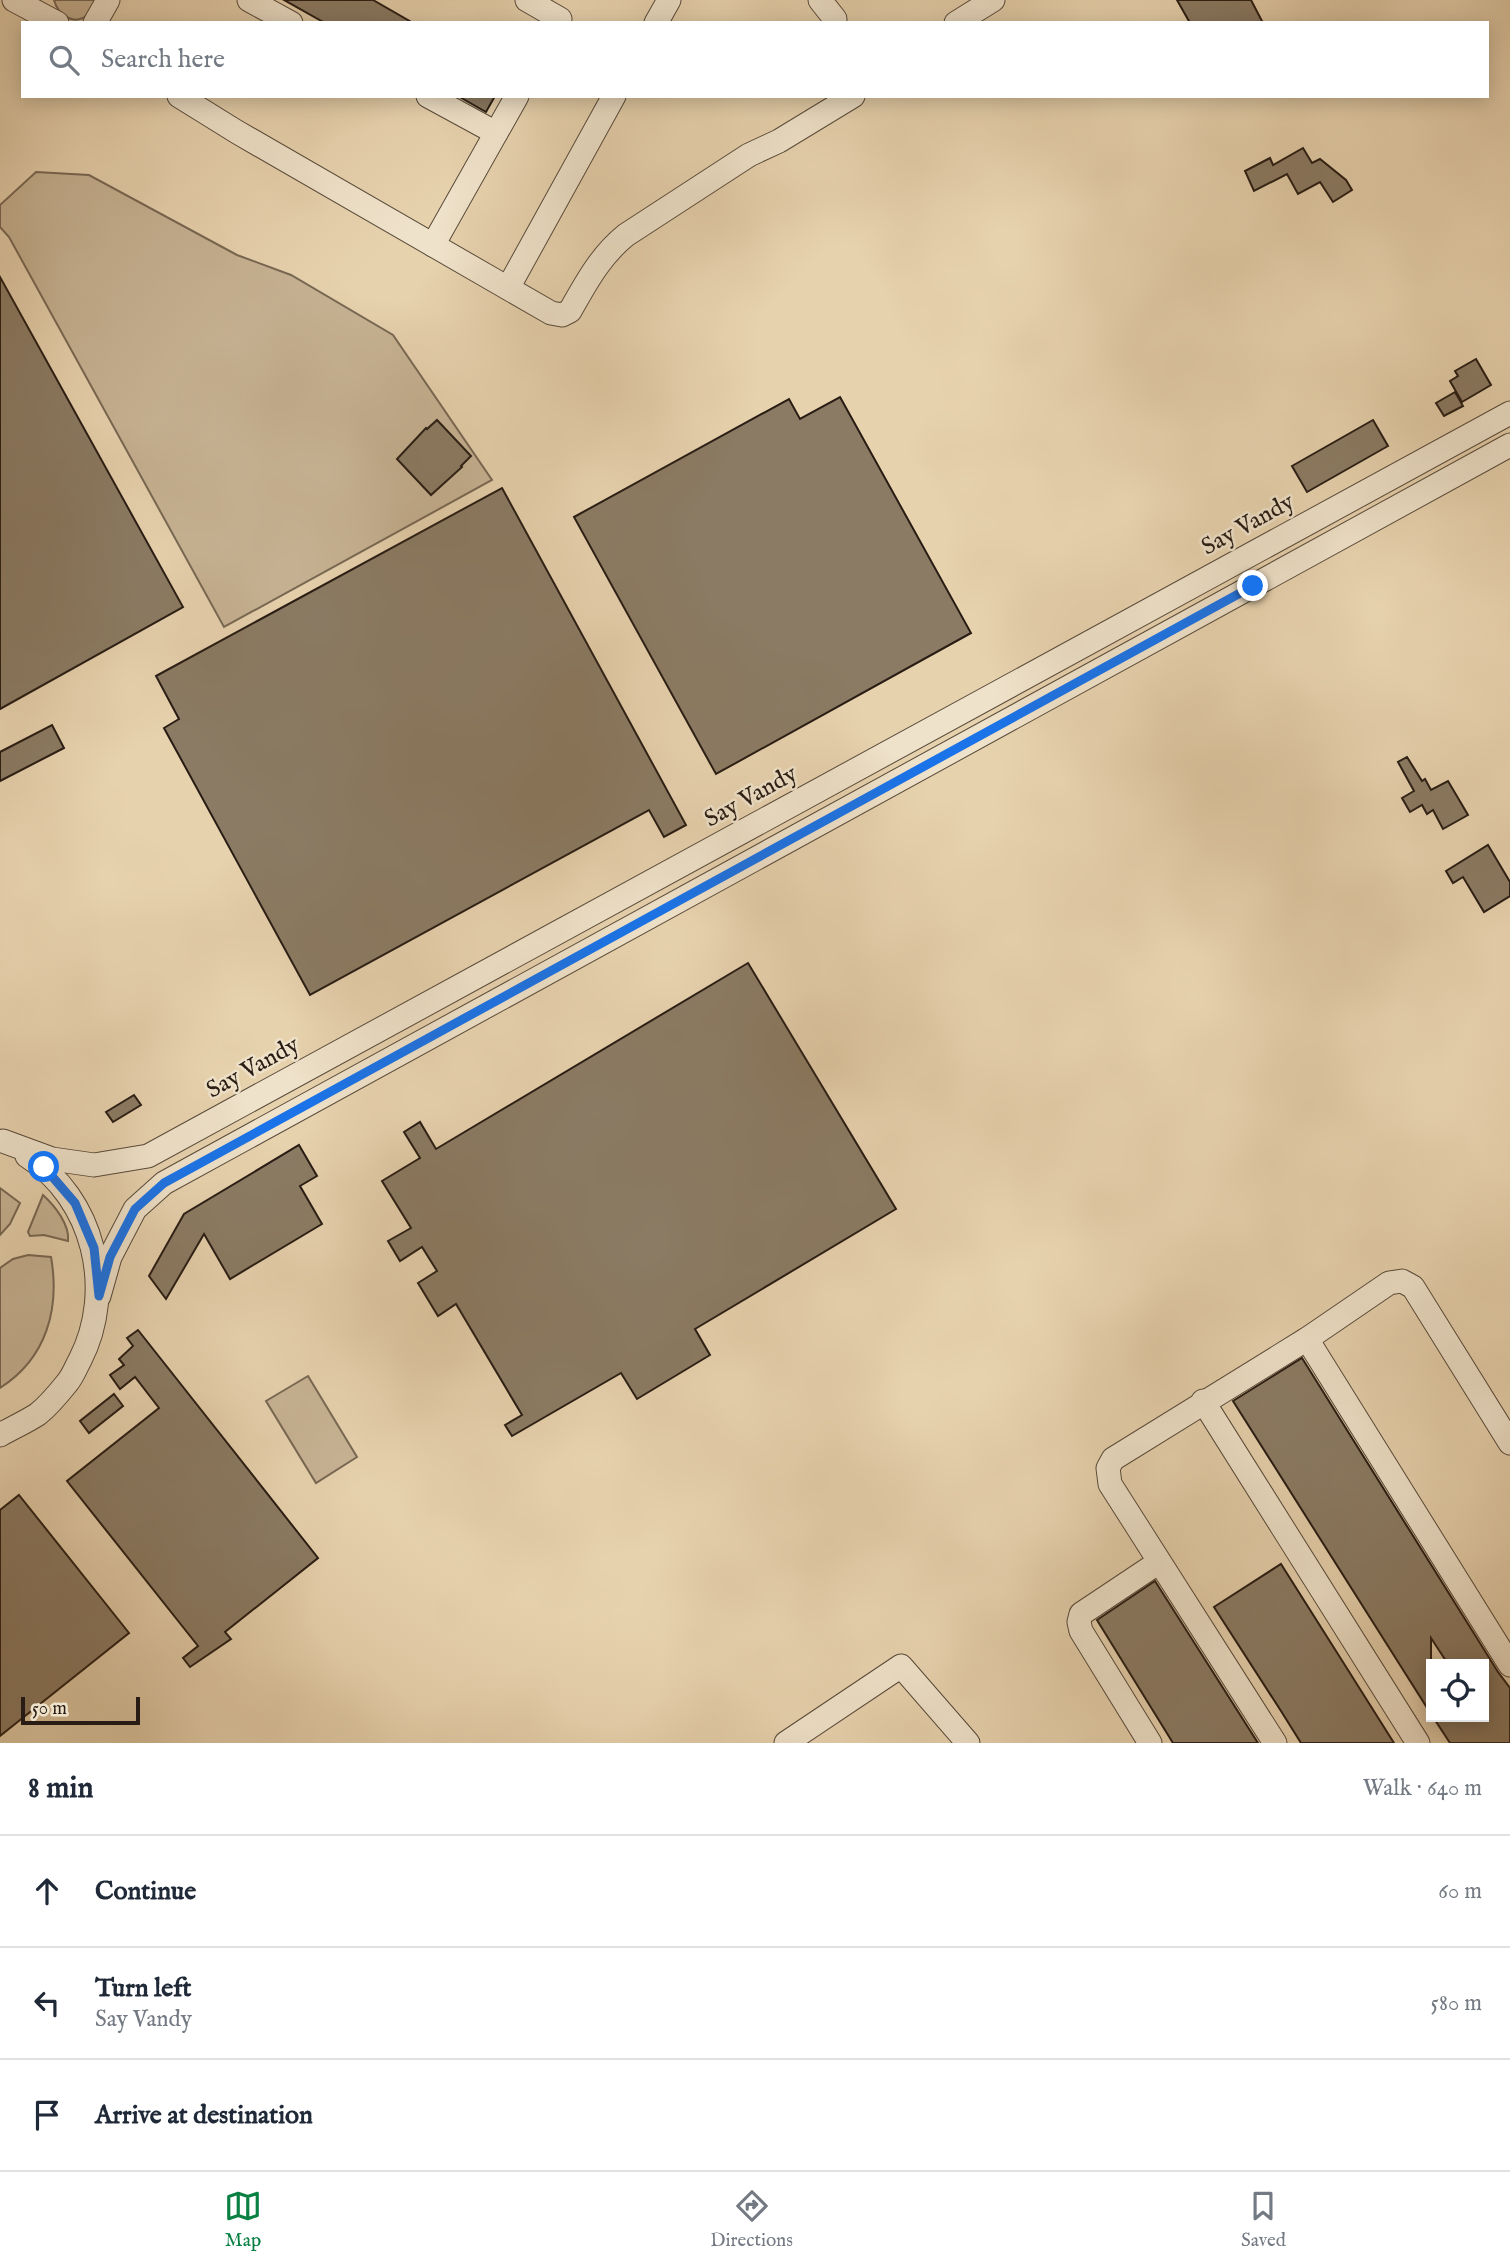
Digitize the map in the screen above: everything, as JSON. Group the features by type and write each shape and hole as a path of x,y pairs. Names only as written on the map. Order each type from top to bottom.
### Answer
{"street":[{"path":"14,0 38,5 55,21"},
{"path":"96,21 108,0"},
{"path":"249,0 287,21"},
{"path":"527,0 563,14"},
{"path":"657,21 669,0"},
{"path":"820,0 835,19"},
{"path":"959,21 993,0"},
{"path":"182,98 551,313 562,314 570,311 597,265 610,248 626,235 749,156 779,142 850,98"},
{"path":"432,98 496,133"},
{"path":"433,245 516,98"},
{"path":"508,288 613,98"},
{"name":"Say Vandy","path":"1,1141 51,1159 94,1165 148,1156 1510,412"},
{"path":"0,1435 38,1414 69,1381 90,1340 110,1257 135,1209 164,1183 1510,445"},
{"path":"1,1141 44,1167 75,1203 94,1248 99,1296"},
{"path":"1275,1743 1110,1484 1108,1468 1113,1459 1307,1339 1388,1283 1402,1281 1413,1287 1510,1443"},
{"path":"1307,1339 1510,1665"},
{"path":"1203,1401 1418,1743"},
{"path":"1150,1743 1081,1631 1079,1622 1081,1614 1159,1562"},
{"path":"786,1743 901,1666 968,1743"}],"shaded area":[{"path":"54,0 99,0 89,14 83,18 72,19 59,10"},
{"path":"36,172 89,175 237,255 291,275 393,335 492,480 224,627 9,237 0,227 0,205"},
{"path":"0,1188 20,1203 10,1224 0,1235"},
{"path":"43,1195 64,1222 68,1241 44,1235 30,1236 28,1232"},
{"path":"28,1255 51,1257 51,1313 39,1347 29,1362 0,1388 0,1268 13,1259"},
{"path":"308,1376 357,1457 316,1483 266,1401"}],"building":[{"path":"284,0 373,0 410,21 321,21"},
{"path":"1177,0 1251,0 1262,21 1189,21"},
{"path":"462,98 494,98 486,112"},
{"path":"1303,148 1312,163 1320,159 1346,180 1352,190 1333,202 1320,182 1298,194 1287,174 1254,191 1245,171 1270,158 1273,165"},
{"path":"0,277 183,607 0,709"},
{"path":"1476,359 1491,385 1462,402 1450,381 1458,376 1455,371"},
{"path":"1455,392 1463,406 1444,416 1436,403"},
{"path":"840,397 971,633 716,774 574,517 789,399 800,419"},
{"path":"437,420 471,456 431,495 397,459"},
{"path":"1373,420 1388,446 1307,492 1292,466"},
{"path":"502,488 686,825 664,837 649,810 310,995 164,728 179,719 156,676"},
{"path":"52,725 64,748 0,781 0,752"},
{"path":"1407,757 1431,790 1448,781 1468,815 1443,829 1433,810 1427,814 1422,805 1410,812 1402,798 1414,791 1398,762"},
{"path":"1488,845 1510,882 1510,896 1484,912 1463,877 1453,883 1446,871"},
{"path":"748,963 896,1209 695,1329 710,1355 637,1399 621,1373 512,1436 505,1425 522,1415 456,1304 438,1316 418,1283 437,1271 422,1247 400,1261 388,1241 411,1228 382,1181 420,1158 404,1132 420,1122 436,1149"},
{"path":"134,1095 141,1105 113,1122 106,1112"},
{"path":"299,1145 317,1176 300,1186 322,1224 230,1279 204,1234 166,1299 149,1276 184,1214"},
{"path":"138,1330 318,1558 225,1632 231,1639 190,1667 183,1658 198,1646 67,1481 159,1408 135,1377 120,1389 110,1375 124,1365 119,1359 133,1346 127,1338"},
{"path":"1302,1358 1510,1688 1510,1743 1450,1743 1436,1722 1489,1722 1489,1659 1445,1659 1431,1638 1431,1659 1426,1659 1426,1706 1233,1401"},
{"path":"114,1394 123,1406 89,1433 80,1421"},
{"path":"19,1495 129,1633 0,1736 0,1510"},
{"path":"1281,1564 1394,1743 1301,1743 1214,1607"},
{"path":"1155,1581 1258,1743 1173,1743 1097,1620"}],"route":[{"path":"44,1167 75,1203 94,1248 99,1296 110,1257 135,1209 164,1183 1253,586"}]}
